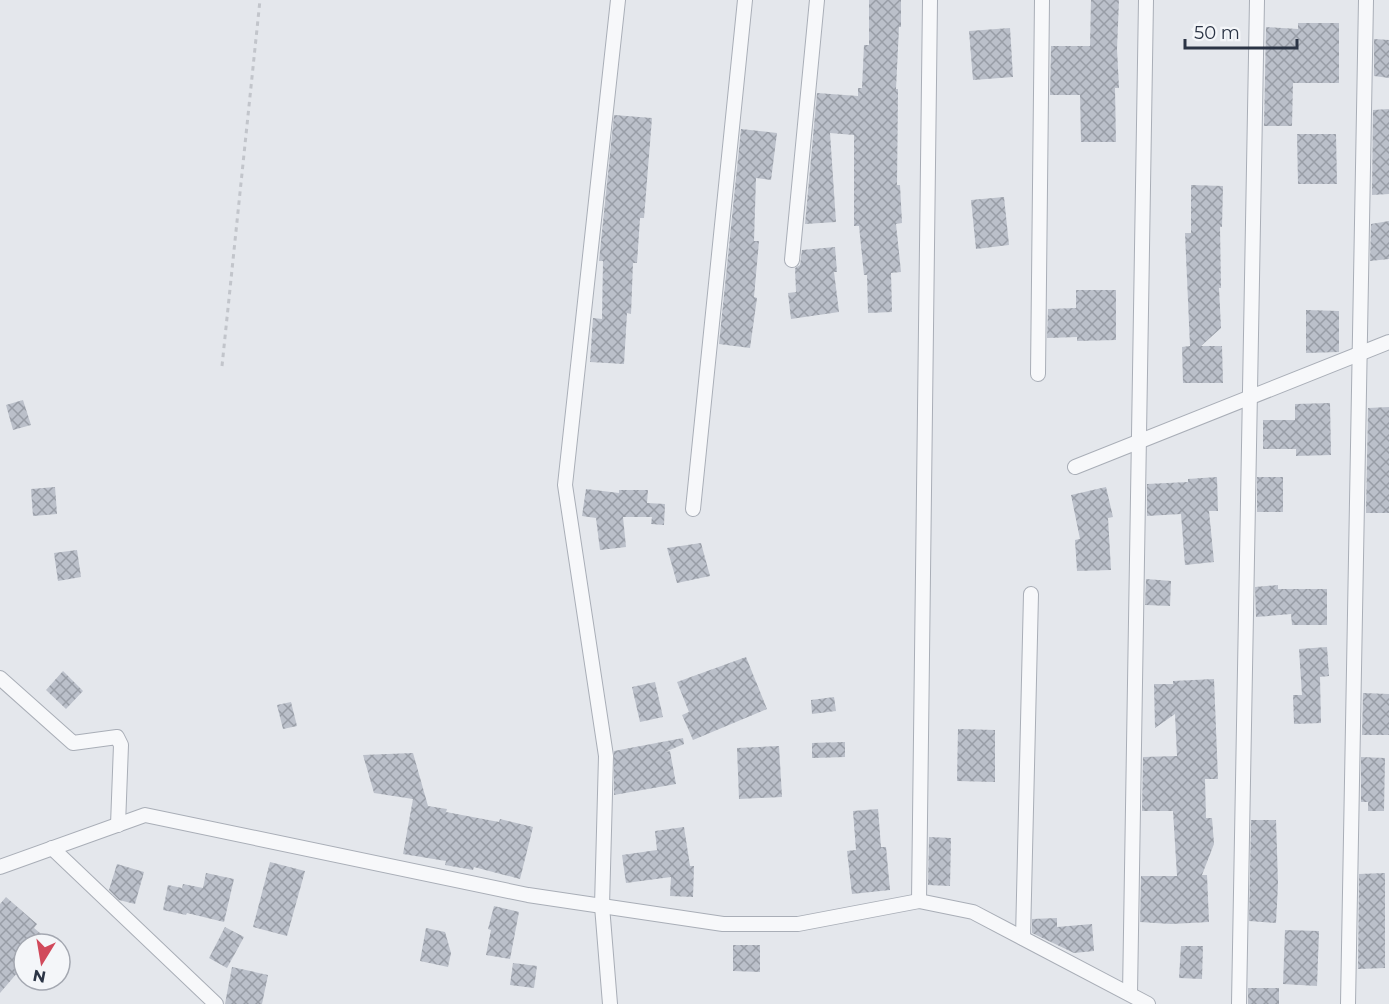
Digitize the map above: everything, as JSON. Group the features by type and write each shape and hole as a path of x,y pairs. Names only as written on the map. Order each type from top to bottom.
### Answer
{"street":[{"path":"610,1004 602,906 606,756 565,485 618,0"},
{"path":"693,509 745,0"},
{"path":"792,260 817,0"},
{"path":"919,901 930,0"},
{"path":"1038,374 1042,0"},
{"path":"1130,993 1146,0"},
{"path":"1239,1004 1257,0"},
{"path":"1348,1004 1366,0"},
{"path":"1075,467 1389,342"},
{"path":"1023,938 1031,594"},
{"path":"0,678 73,743 117,737 122,745 118,825"},
{"path":"0,867 145,815 528,895 723,924 798,924 919,901 973,912 1148,1004"},
{"path":"52,848 216,1004"}],"path":[{"path":"222,366 260,0"}],"building":[{"path":"869,0 901,0 896,89 898,89 897,185 900,185 902,223 896,224 901,272 891,273 892,312 868,313 867,275 864,275 859,226 854,226 854,135 830,133 836,222 805,224 817,93 858,96 858,88 862,88 864,45 869,45"},
{"path":"1091,0 1119,0 1117,49 1119,88 1115,88 1116,142 1081,142 1080,95 1050,95 1051,46 1090,46"},
{"path":"1298,23 1339,23 1339,83 1293,83 1292,126 1264,126 1266,27 1298,29"},
{"path":"1010,28 1013,77 973,80 969,31"},
{"path":"1374,39 1389,40 1389,78 1374,76"},
{"path":"1389,109 1389,194 1372,195 1373,110"},
{"path":"614,115 652,118 644,218 640,218 637,263 633,263 631,314 627,313 624,364 590,362 593,318 602,319 603,261 599,261"},
{"path":"741,129 777,133 771,180 756,178 754,241 759,241 754,297 757,298 750,348 719,344"},
{"path":"1297,134 1336,134 1337,184 1298,184"},
{"path":"1191,185 1223,186 1222,227 1220,227 1221,288 1219,288 1221,328 1201,346 1222,346 1223,383 1183,383 1182,347 1190,346 1185,233 1191,233"},
{"path":"1004,197 1009,245 976,249 971,200"},
{"path":"1389,221 1389,259 1370,261 1371,224"},
{"path":"835,247 837,272 834,272 839,312 791,319 788,293 796,292 795,268 800,265 802,250"},
{"path":"1076,290 1116,290 1116,340 1077,341 1077,337 1047,338 1048,309 1076,308"},
{"path":"1306,310 1339,311 1339,352 1306,353"},
{"path":"23,400 31,425 13,430 6,405"},
{"path":"1330,403 1331,455 1296,456 1296,449 1263,449 1263,420 1295,420 1295,404"},
{"path":"1389,407 1389,513 1366,513 1368,408"},
{"path":"1217,477 1218,511 1209,511 1214,562 1185,565 1181,514 1147,516 1147,484 1188,482 1188,479"},
{"path":"1257,477 1283,477 1283,512 1257,512"},
{"path":"55,487 57,514 33,516 31,489"},
{"path":"1106,487 1113,517 1108,518 1111,570 1077,571 1075,540 1080,539 1071,495"},
{"path":"586,489 619,493 619,490 648,490 647,503 665,504 664,525 651,524 652,517 623,517 626,547 600,550 596,518 582,516"},
{"path":"701,543 710,576 677,583 667,548"},
{"path":"77,550 81,577 58,581 54,553"},
{"path":"1146,579 1171,581 1170,606 1145,605"},
{"path":"1278,585 1278,589 1327,589 1327,625 1292,625 1291,614 1256,617 1255,587"},
{"path":"1327,647 1329,676 1320,677 1321,723 1294,724 1293,695 1302,695 1299,649"},
{"path":"746,657 767,709 693,740 682,715 689,712 677,682"},
{"path":"63,671 83,691 66,709 46,690"},
{"path":"1214,679 1218,779 1205,779 1206,818 1212,818 1214,844 1202,875 1207,875 1209,922 1171,924 1140,922 1141,876 1177,876 1173,811 1142,811 1143,757 1177,756 1175,714 1155,728 1154,684"},
{"path":"655,682 663,717 640,722 632,687"},
{"path":"1363,693 1389,694 1389,735 1362,735"},
{"path":"834,697 836,711 812,714 811,700"},
{"path":"291,702 297,726 283,729 277,705"},
{"path":"958,729 995,730 995,782 957,781"},
{"path":"683,738 684,744 665,752 670,751 676,784 614,795 614,751"},
{"path":"845,742 845,757 812,758 812,743"},
{"path":"779,746 782,797 739,799 737,748"},
{"path":"413,753 428,806 447,809 446,812 499,822 500,819 533,827 520,879 474,867 473,870 445,865 446,861 403,854 413,799 374,793 363,755"},
{"path":"1361,757 1385,758 1384,811 1368,811 1368,802 1361,802"},
{"path":"878,809 881,847 886,847 890,890 852,894 847,851 856,850 853,811"},
{"path":"1251,820 1276,820 1278,884 1276,923 1249,921"},
{"path":"684,827 690,866 694,866 693,897 670,896 671,877 626,883 622,855 657,850 655,831"},
{"path":"929,837 951,838 950,886 928,885"},
{"path":"270,862 305,871 287,936 253,927"},
{"path":"117,864 144,872 135,904 119,900 109,890"},
{"path":"206,873 234,879 224,922 163,910 168,885 182,888 183,884 203,888"},
{"path":"1385,873 1385,968 1358,969 1359,874"},
{"path":"6,897 37,924 34,928 39,932 12,932 12,979 0,993 0,904"},
{"path":"494,906 519,912 510,959 486,955 491,930 488,929"},
{"path":"1057,918 1057,927 1092,924 1094,951 1074,953 1032,933 1032,919"},
{"path":"225,927 244,937 227,968 209,958"},
{"path":"426,928 445,932 451,953 448,967 420,961"},
{"path":"1285,930 1319,931 1317,986 1283,984"},
{"path":"733,945 760,945 760,972 733,971"},
{"path":"1181,946 1203,946 1202,979 1179,978"},
{"path":"513,963 537,966 534,988 510,985"},
{"path":"232,967 268,975 262,1004 225,1004"},
{"path":"1248,988 1279,988 1279,1004 1248,1004"}]}
